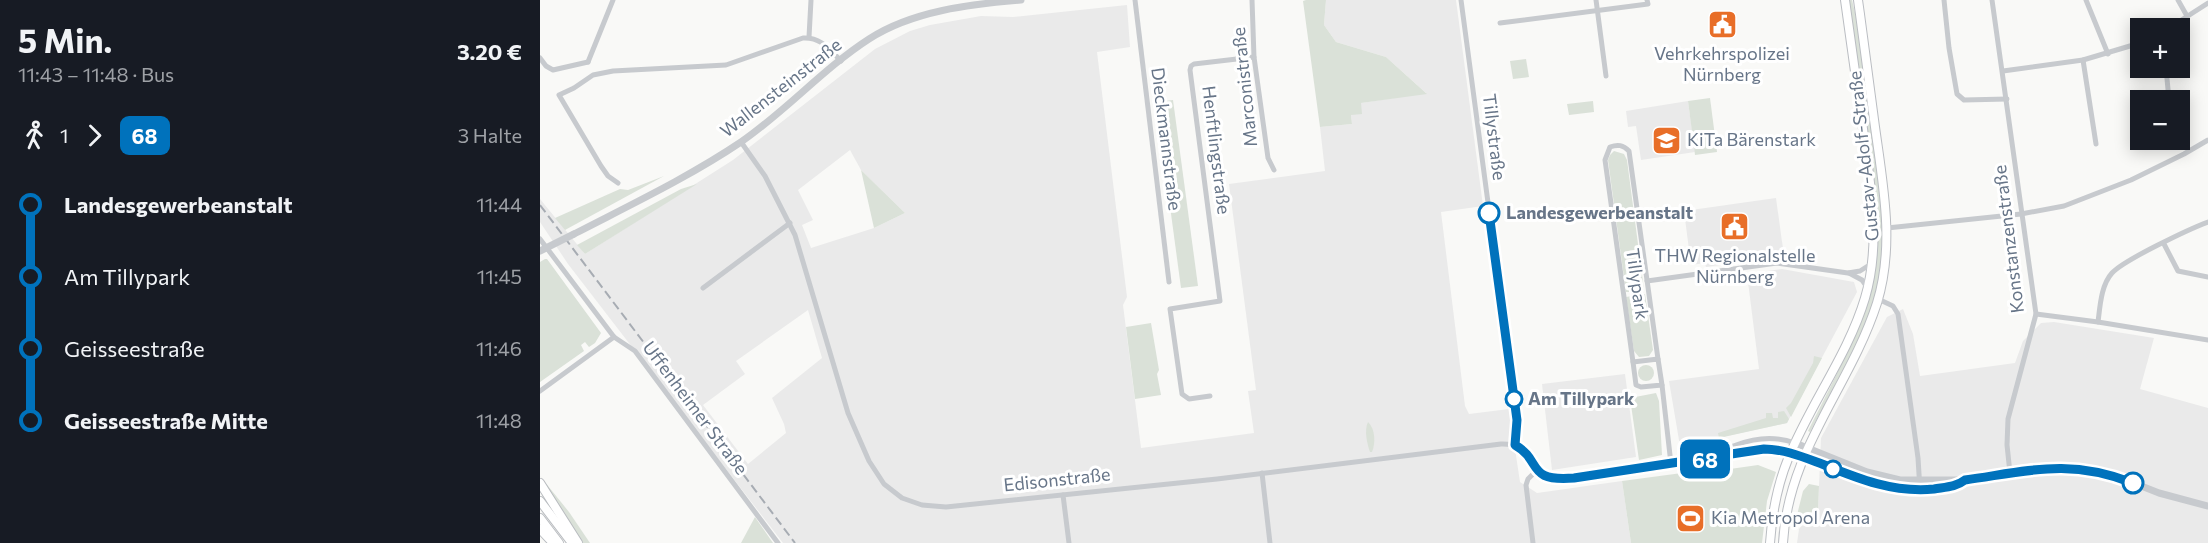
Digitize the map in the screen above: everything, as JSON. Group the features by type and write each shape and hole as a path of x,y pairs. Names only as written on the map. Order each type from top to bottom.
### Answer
{"main road":[{"name":"Gustav-Adolf-Straße","path":"1770,543 1776,498 1791,453 1851,335 1868,287 1872,263 1873,209 1845,0"},
{"name":"Gustav-Adolf-Straße","path":"1783,543 1788,501 1803,457 1860,346 1878,299 1885,263 1887,228 1884,189 1858,0"},
{"path":"540,483 578,543"},
{"path":"540,501 572,543"},
{"path":"540,518 560,543"},
{"path":"540,529 553,543"}],"street":[{"path":"593,75 588,62 614,0"},
{"path":"809,38 811,0"},
{"name":"Wallensteinstraße","path":"540,251 678,179 741,141 772,119 871,38 904,22 961,8 1021,0"},
{"name":"Dieckmannstraße","path":"1135,0 1169,282"},
{"name":"Marconistraße","path":"1252,0 1254,57 1268,158 1274,170"},
{"name":"Tillystraße","path":"1461,0 1517,420"},
{"path":"1596,0 1606,76"},
{"path":"1944,0 1957,94 1964,100 2007,99"},
{"name":"Konstanzenstraße","path":"1992,0 2036,315 2025,346 2008,419 2007,446 2010,473"},
{"path":"2086,0 2108,54"},
{"path":"2178,0 2187,16"},
{"path":"1500,23 1648,2"},
{"path":"2184,18 2208,3"},
{"path":"618,183 608,176 601,166 559,95 593,75 613,71 726,65 799,39 809,38 822,42 841,61"},
{"path":"2003,71 2084,60 2130,46"},
{"name":"Henftlingstraße","path":"1210,396 1189,399 1182,394 1170,309 1220,301 1190,70 1194,64 1254,57"},
{"path":"540,58 546,66 553,70 588,62"},
{"path":"2084,60 2096,144"},
{"path":"1887,228 2021,214 2064,206 2131,180 2208,140"},
{"name":"Edisonstraße","path":"741,141 765,176 790,223 807,271 851,422 869,461 884,484 902,498 933,507 1262,473 1487,445 1515,445 1523,450 1537,470"},
{"name":"Tillypark","path":"1662,385 1641,387 1635,385 1605,160 1610,147 1616,145 1623,146 1629,151 1662,385 1671,464"},
{"path":"2098,322 2103,291 2111,273 2208,222"},
{"path":"703,288 790,223"},
{"name":"Uffenheimer Straße","path":"540,239 614,337 635,351 778,543"},
{"path":"2164,244 2178,270 2208,277"},
{"name":"Tillypark","path":"1647,281 1777,263 1848,273 1859,278 1868,287"},
{"path":"1848,273 1860,271 1872,263"},
{"path":"1878,299 1893,306 1898,314 1920,490"},
{"path":"2036,315 2098,322 2208,340"},
{"path":"540,391 614,337"},
{"path":"1633,362 1658,359"},
{"path":"1711,458 1726,449 1752,440 1779,439 1874,474 1900,480 1965,480 2054,467 2083,469 2116,476 2159,493 2208,507"},
{"path":"1533,543 1526,485 1528,479 1537,470 1549,478 1566,479 1764,449 1791,453 1876,484 1920,490 1958,485 1965,480"},
{"path":"1262,473 1270,543"},
{"path":"1063,495 1069,543"}],"shaded area":[{"path":"1326,0 1456,0 1483,206 1441,212 1465,406 1469,414 1509,409 1520,482 1537,493 1622,481 1631,543 783,543 568,264 540,222 540,199 585,254 733,160 875,49 910,31 981,16 1013,17 1127,5 1130,47 1097,52 1127,297 1123,305 1141,448 1254,433 1248,391 1256,390 1229,184 1325,171 1320,127 1352,124 1351,115 1361,103 1426,93 1386,57 1336,42 1324,25","holes":["850,150 861,170 905,213 874,228 811,248 802,225 813,220 798,190","808,310 822,358 772,398 786,433 748,464 703,405 745,374 736,361"]},
{"path":"1326,0 1324,25 1336,42 1386,57 1427,94 1361,103 1362,114 1351,115 1352,124 1320,127 1303,1"},
{"path":"1849,0 1852,0 1858,27 1876,157 1881,204 1882,252 1874,300 1862,334 1810,432 1808,431 1855,332 1871,281 1875,254 1877,225"},
{"path":"1526,59 1529,77 1513,79 1510,61"},
{"path":"1710,98 1717,152 1695,155 1688,101"},
{"path":"1173,100 1198,286 1181,288 1156,102"},
{"path":"1593,101 1594,112 1569,115 1567,104"},
{"name":"KiTa Bärenstark","path":"1688,101 1695,152 1641,160 1636,126 1628,127 1626,111"},
{"path":"1614,151 1624,154 1627,160 1644,290 1639,290 1638,283 1630,284 1629,292 1626,292 1608,160"},
{"path":"861,170 905,213 874,228"},
{"path":"664,176 565,230 555,218 620,189 628,190"},
{"path":"697,184 585,254 577,245 681,189"},
{"path":"1776,198 1784,256 1706,267 1705,263 1691,265 1684,211"},
{"path":"545,259 601,333 595,343 589,347 585,342 581,345 584,351 540,382 540,262"},
{"path":"1782,269 1854,282 1857,292 1787,423 1680,446 1669,381 1759,369 1747,274"},
{"path":"1645,294 1653,350 1649,356 1639,357 1634,351 1626,297"},
{"path":"1903,309 1913,334 1920,376 2015,363 2023,341 2041,323 2054,322 2154,338 2140,389 2208,408 2208,543 1797,543 1799,529 1804,523 1819,519 1821,438 1887,317"},
{"path":"1151,323 1161,395 1135,399 1126,327"},
{"path":"1814,356 1822,358 1791,417 1786,408 1813,363"},
{"path":"1643,365 1649,365 1654,373 1652,379 1643,381 1638,376 1638,370"},
{"path":"1625,374 1636,457 1552,470 1542,384"},
{"path":"1656,393 1659,401 1662,455 1639,460 1630,398"},
{"path":"1784,411 1789,419 1787,423 1719,438 1718,433 1766,418 1766,413 1772,413 1773,418 1778,418 1778,412"},
{"path":"1368,422 1374,436 1372,452 1370,452 1366,437"},
{"path":"1717,438 1707,446 1685,452 1680,446"},
{"name":"Kia Metropol Arena","path":"1758,465 1776,472 1767,501 1762,543 1631,543 1622,481"},
{"path":"540,476 569,512 590,543 583,543"},
{"path":"1809,484 1819,486 1818,511 1796,519 1803,491"},
{"path":"755,517 773,543 741,543"}],"railway":[{"path":"540,205 795,543"}],"bus line":[{"name":"68","path":"1489,213 1517,420 1515,445 1523,450 1541,474 1549,478 1574,478 1680,463 1743,451 1774,449 1876,484 1912,490 1947,487 1958,485 1965,480 2054,467 2097,472 2133,483"}],"place":[{"name":"Vehrkehrspolizei Nürnberg","path":"1722,25"},
{"name":"KiTa Bärenstark","path":"1666,140"},
{"name":"Landesgewerbeanstalt","path":"1489,213"},
{"name":"THW Regionalstelle Nürnberg","path":"1735,227"},
{"name":"Am Tillypark","path":"1514,399"},
{"name":"Kia Metropol Arena","path":"1690,518"}]}
